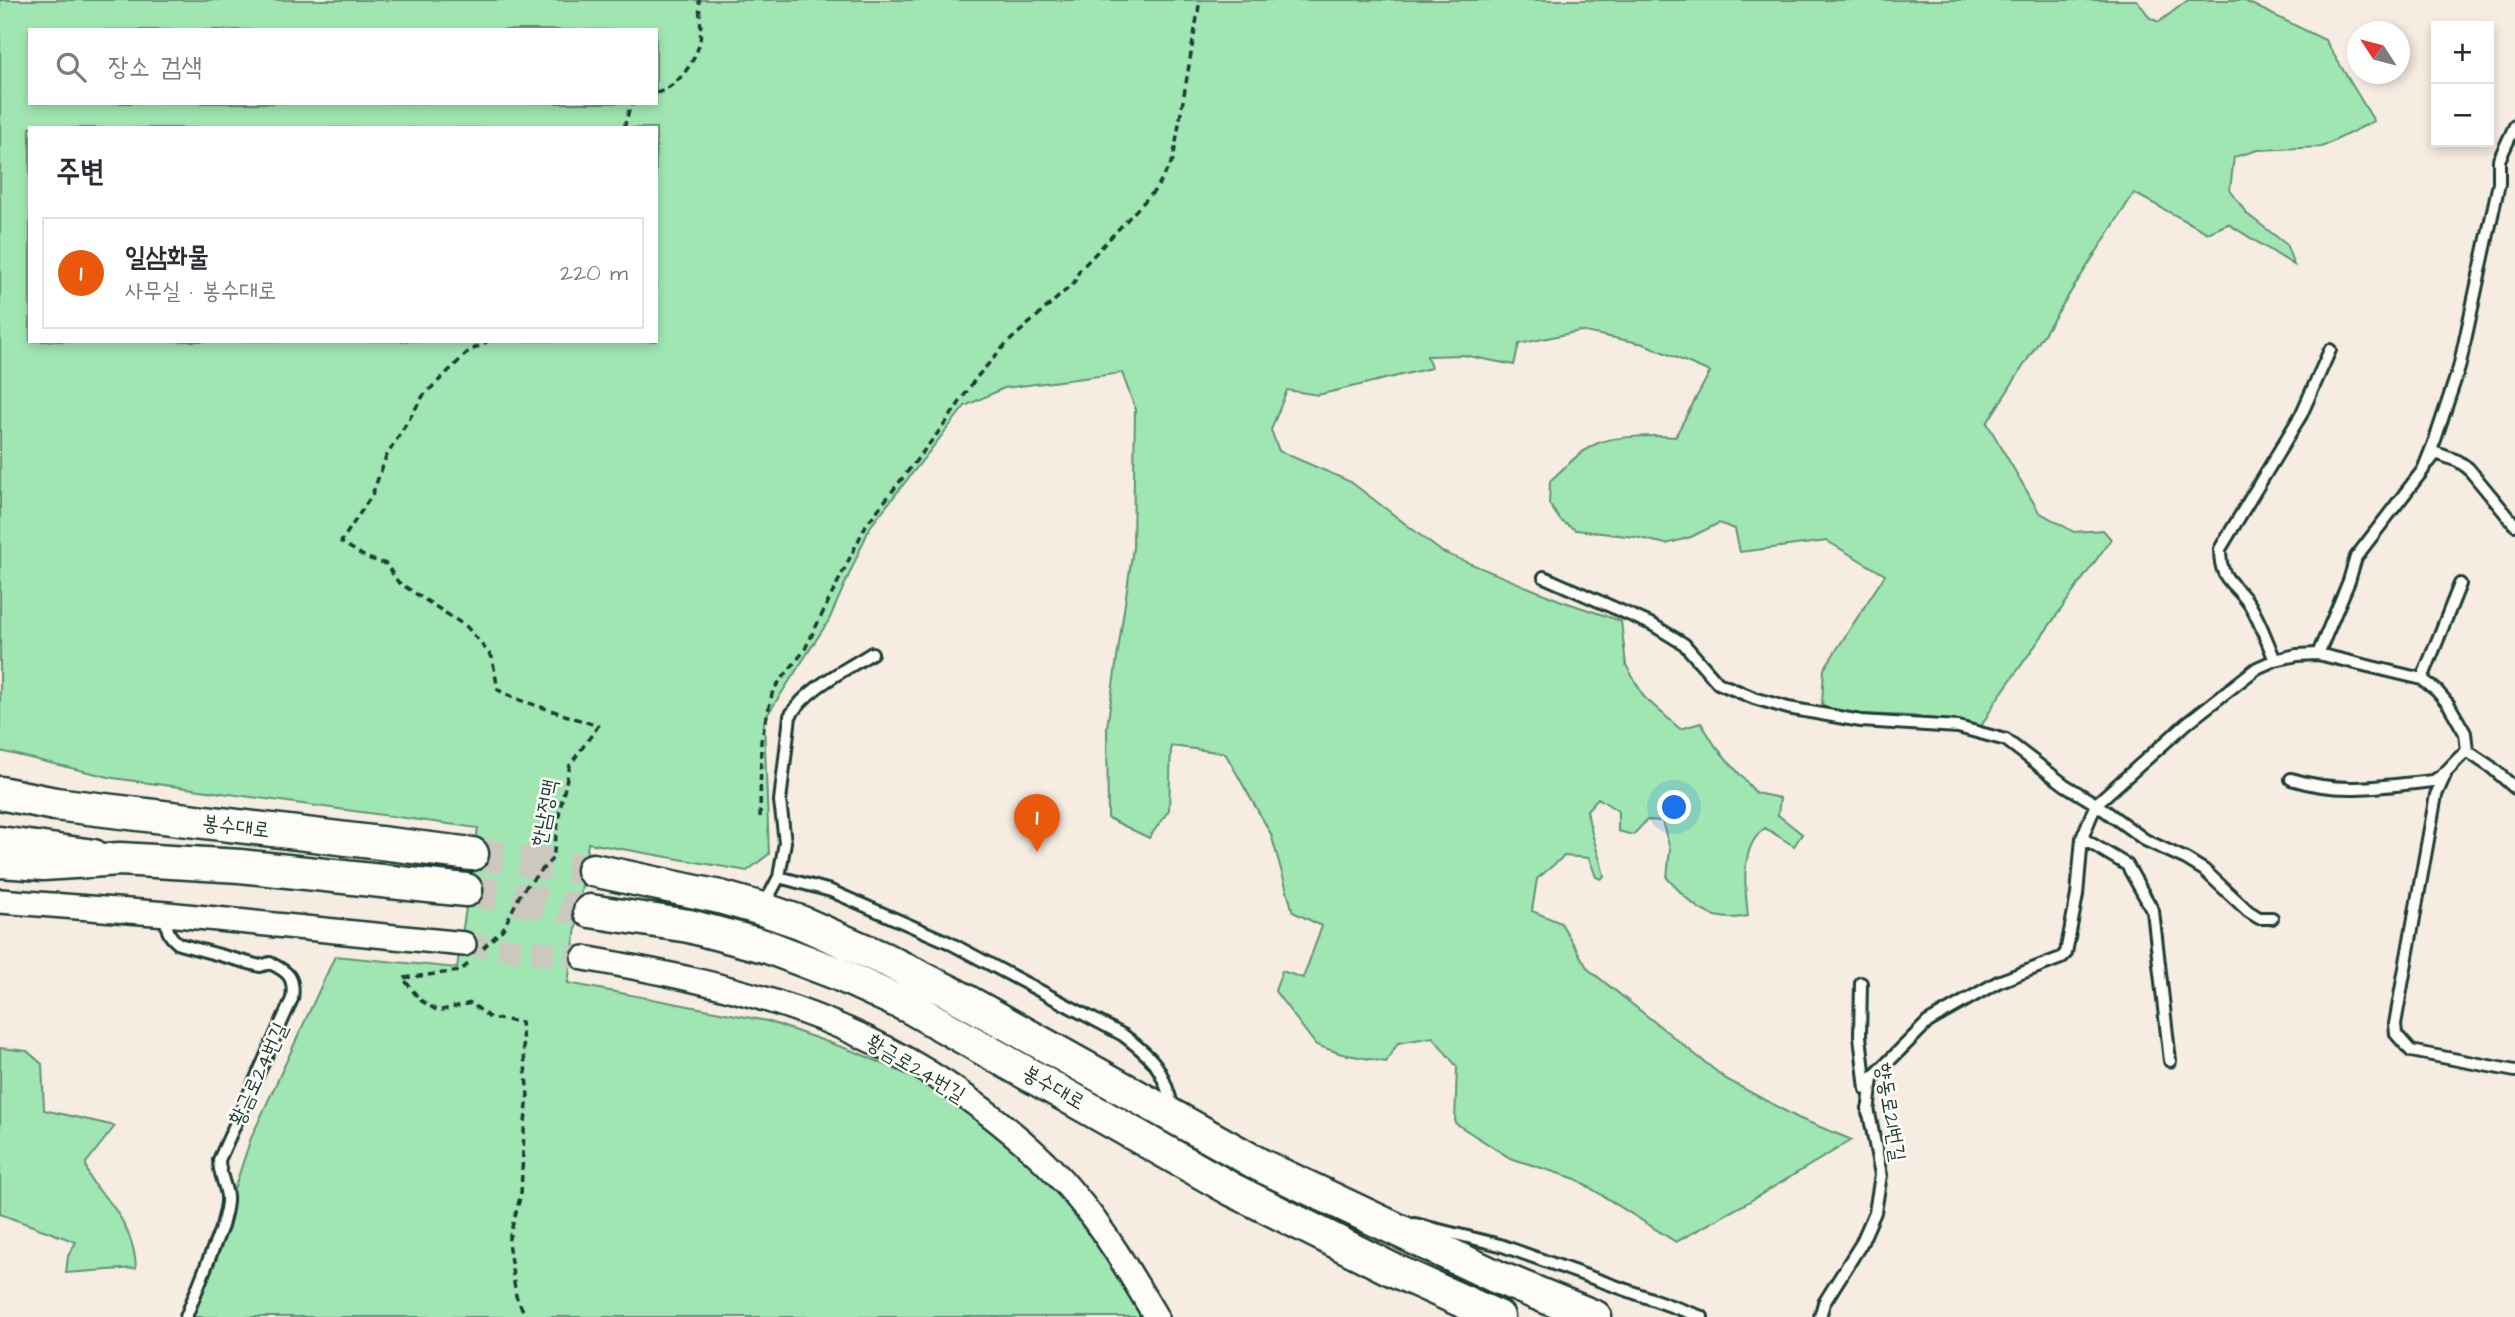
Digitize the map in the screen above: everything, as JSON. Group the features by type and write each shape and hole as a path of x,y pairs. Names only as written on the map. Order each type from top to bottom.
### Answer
{"main road":[{"path":"0,793 55,804"},
{"name":"봉수대로","path":"55,804 472,854"},
{"path":"0,861 43,864 120,859"},
{"name":"봉수대로","path":"120,859 240,866 466,890"},
{"name":"봉수대로","path":"593,870 720,897 800,922 923,978 1260,1164 1497,1277 1595,1317"},
{"name":"봉수대로","path":"590,911 689,926 768,947 836,973 910,1007 1231,1189 1389,1268 1498,1317"}],"street":[{"name":"봉수대로","path":"0,800 55,804"},
{"name":"봉수대로","path":"0,841 120,859"},
{"path":"0,901 167,914 470,954"},
{"name":"황금로24번길","path":"584,958 702,980 772,1000 860,1035 922,1068 963,1094 1015,1134 1050,1166 1101,1229 1157,1317"}],"lane":[{"path":"2423,470 2459,368 2499,183 2499,160 2515,126"},
{"path":"2276,660 2264,630 2248,603 2225,578 2220,566 2220,549 2301,415 2330,350"},
{"path":"2318,654 2345,592 2356,557 2436,453 2468,468 2515,525"},
{"path":"1544,577 1653,625 1684,644 1718,683 1730,688 1788,708 1861,721 1958,727 2006,740 2064,785 2096,804 2145,840 2204,870 2248,911 2259,918 2272,918"},
{"path":"2422,679 2460,584"},
{"path":"762,909 779,877 786,842 780,801 790,716 797,704 818,687 872,653"},
{"path":"1868,1113 1872,1078 1928,1022 1997,982 2061,958 2066,953 2077,895 2082,838 2096,804 2187,723 2257,668 2297,655 2318,654 2422,679 2449,705 2465,733 2467,751 2515,788"},
{"path":"2467,751 2445,775 2436,795 2395,1024 2396,1034 2411,1051 2515,1071"},
{"path":"2291,779 2315,787 2346,790 2433,780 2445,775"},
{"path":"2082,838 2127,865 2153,911 2170,1061"},
{"path":"779,877 831,891 948,943 1123,1035 1149,1054 1164,1076 1175,1118"},
{"name":"황금로24번길","path":"167,914 166,930 179,944 260,966 271,963 291,978 294,988 292,999 219,1160 219,1173 227,1196 226,1211 186,1317"},
{"name":"향동로21번길","path":"1820,1317 1824,1303 1861,1244 1875,1212 1881,1175 1868,1113 1860,1035 1861,983"},
{"path":"1345,1206 1500,1245 1702,1317"}],"path":[{"path":"658,92 675,83 688,67 700,43 699,0"},
{"path":"760,817 761,741 773,690 804,651 866,525 947,421 976,377 1005,345 1074,283 1080,271 1156,189 1173,160 1199,0"},
{"path":"625,126 632,105"},
{"name":"한남정맥","path":"484,343 468,352 423,396 386,457 372,495 341,542 367,558 386,564 398,582 467,627 492,657 498,690 598,726 570,765 552,858 522,891 503,929 470,954 460,971 403,978 420,1000 438,1011 471,1003 490,1018 521,1023 528,1097 521,1194 508,1242 516,1296 526,1317"}],"green space":[{"path":"0,0 2137,0 2150,18 2159,22 2188,0 2243,0 2325,40 2347,76 2347,84 2352,84 2374,121 2322,147 2258,150 2234,157 2230,190 2247,214 2286,244 2294,265 2228,224 2208,233 2134,193 1987,423 2039,512 2074,532 2103,530 2111,539 1995,702 1982,725 1968,732 1914,716 1836,713 1822,705 1824,669 1885,575 1827,541 1740,552 1735,529 1719,523 1691,537 1666,544 1635,537 1576,530 1561,521 1549,504 1550,481 1579,455 1598,443 1624,437 1675,437 1710,372 1644,344 1580,331 1519,344 1514,365 1463,355 1427,356 1431,368 1318,395 1287,390 1271,430 1279,451 1351,482 1442,552 1559,600 1621,621 1626,665 1644,697 1680,729 1701,723 1716,747 1756,793 1780,798 1778,815 1802,834 1794,846 1765,828 1757,836 1747,857 1748,916 1722,918 1693,904 1667,878 1670,849 1662,821 1647,820 1633,835 1618,831 1618,811 1598,798 1587,810 1604,876 1601,879 1596,877 1589,858 1564,856 1537,879 1532,911 1561,923 1588,969 1726,1079 1798,1118 1852,1140 1676,1242 1576,1179 1510,1158 1455,1123 1457,1067 1433,1037 1398,1043 1386,1062 1342,1054 1316,1045 1275,991 1282,971 1303,978 1322,926 1293,912 1271,834 1225,753 1171,746 1169,810 1149,838 1108,818 1107,727 1133,548 1135,408 1122,373 1004,388 965,406 870,527 829,620 764,720 769,854 747,871 588,843 568,983 767,1021 856,1052 920,1080 993,1129 1061,1194 1113,1263 1147,1317 192,1317 251,1138 335,956 457,968 478,828 113,778 0,751"},
{"path":"0,1048 27,1051 42,1064 44,1110 115,1126 86,1163 87,1170 92,1181 122,1220 132,1243 136,1268 66,1273 68,1256 76,1242 0,1214"}],"tunnel":[{"path":"472,854 593,870"},
{"path":"466,890 590,911"},
{"path":"464,944 584,958"}],"place":[{"name":"일삼화물","path":"1037,852"}]}
